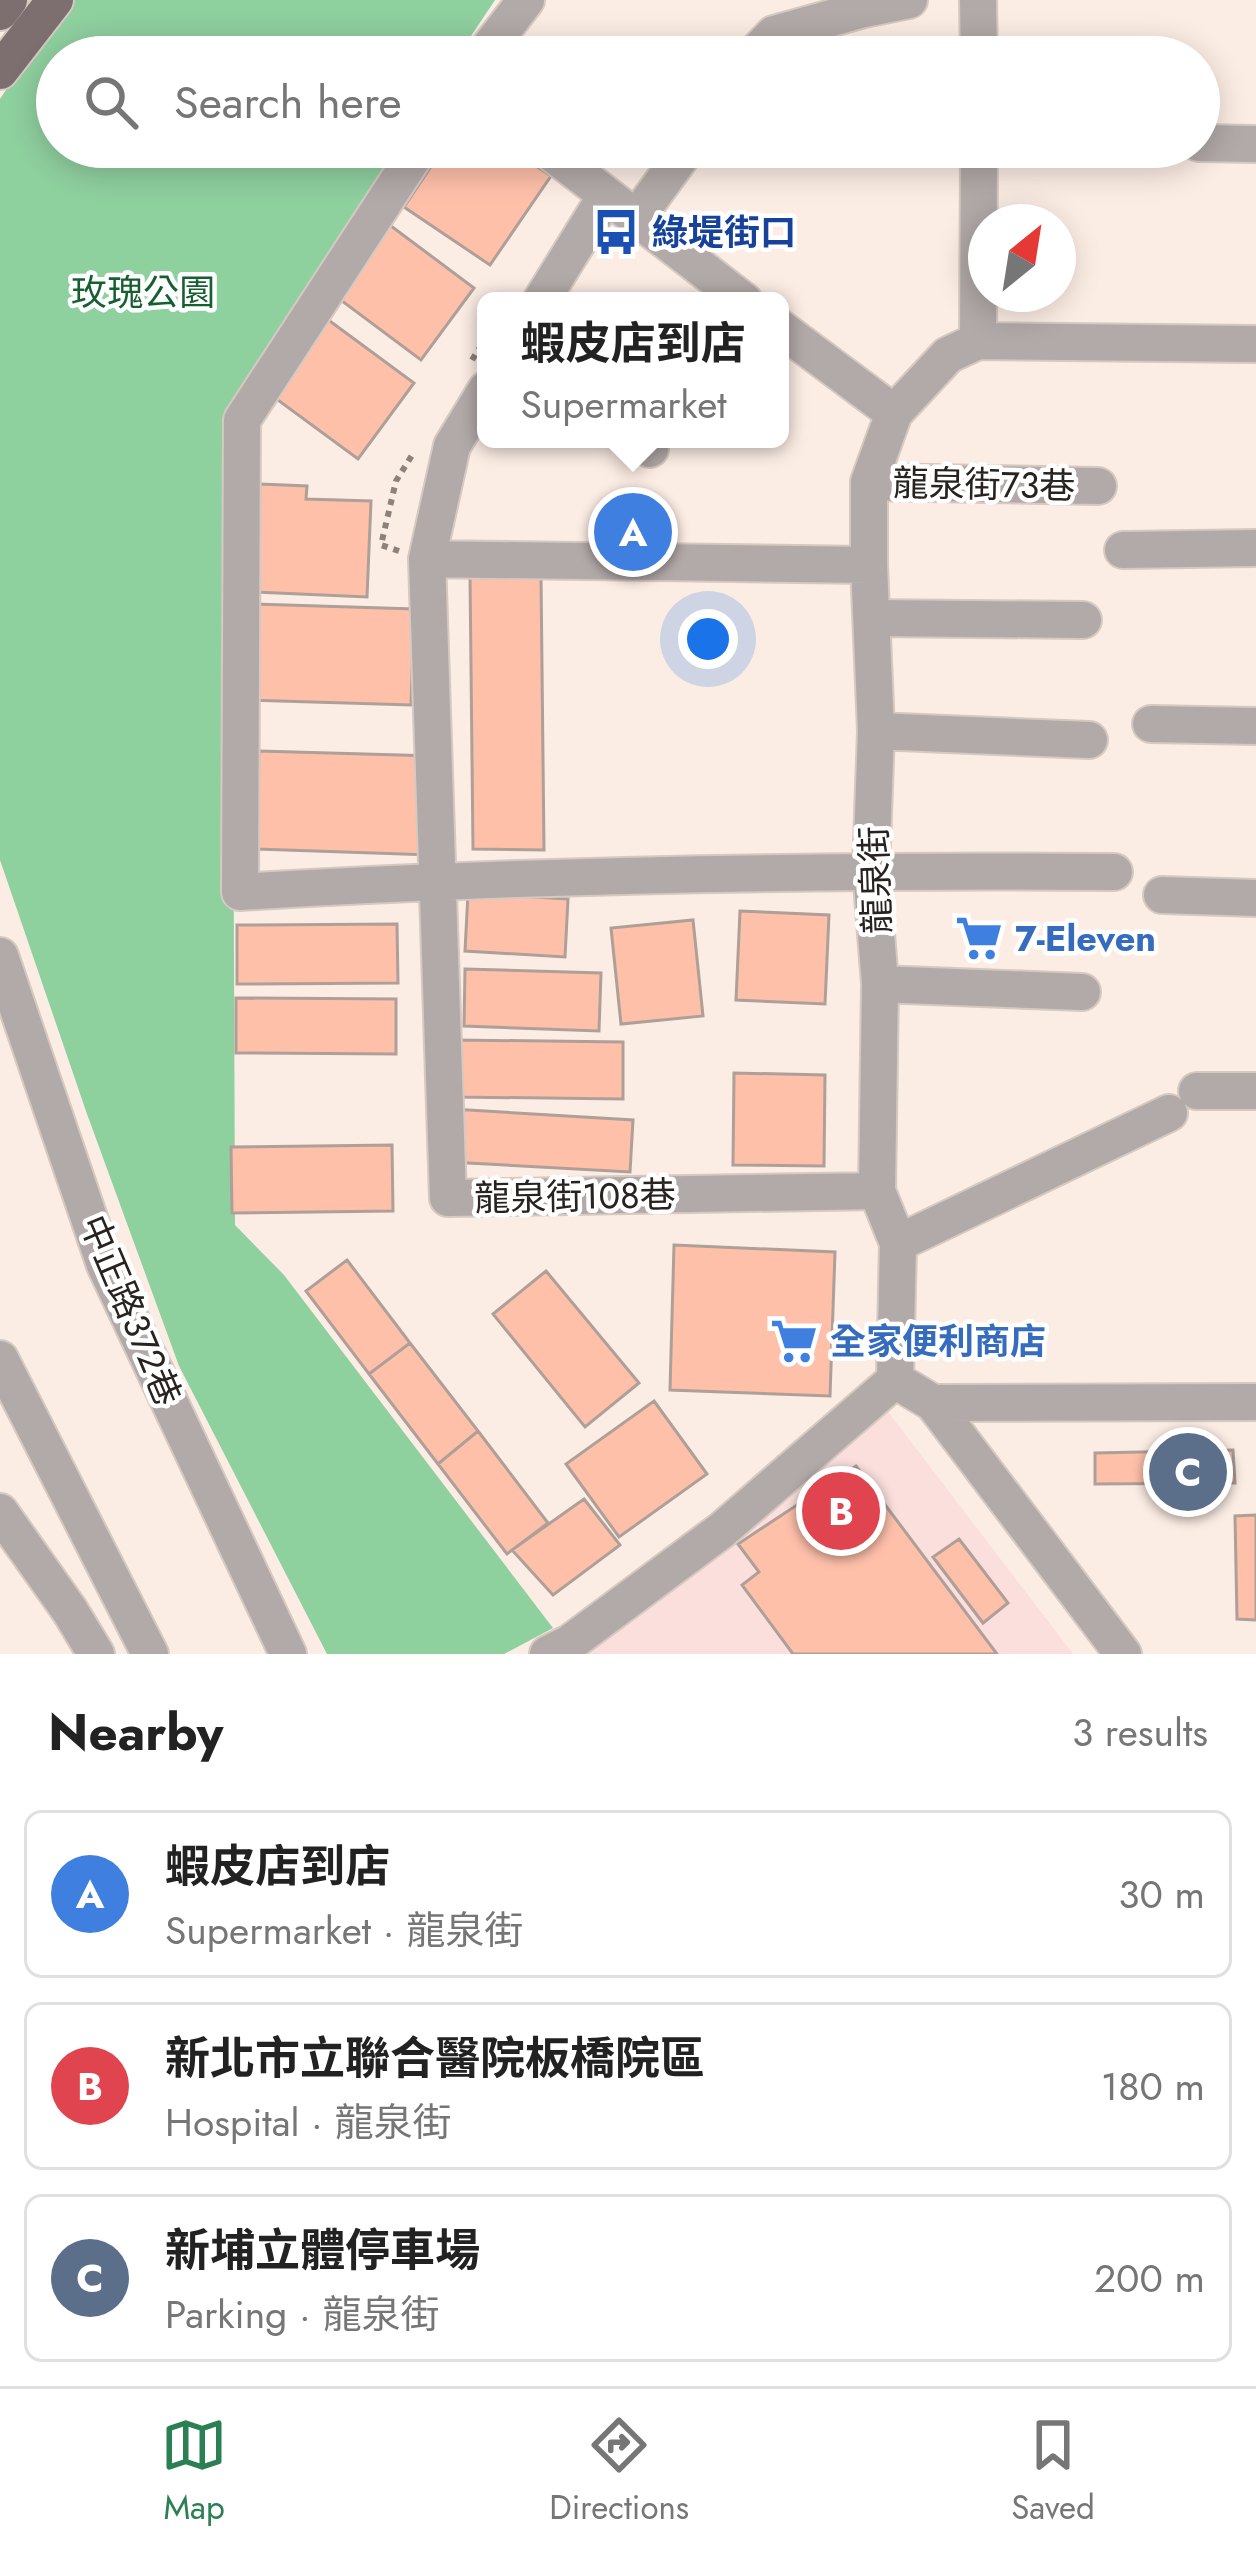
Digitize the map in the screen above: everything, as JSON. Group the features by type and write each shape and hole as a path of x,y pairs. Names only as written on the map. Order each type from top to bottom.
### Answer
{"main road":[{"path":"0,12 9,0"},
{"path":"0,71 56,0"}],"street":[{"path":"498,36 526,0"},
{"path":"772,36 908,0"},
{"path":"978,0 979,36"},
{"path":"1220,143 1256,144"},
{"path":"406,168 242,420 240,892 439,880 871,870 1114,872"},
{"path":"571,168 732,292"},
{"path":"635,220 673,168"},
{"path":"979,168 978,341 1256,344"},
{"path":"547,292 606,196"},
{"path":"789,335 895,413"},
{"name":"龍泉街","path":"896,1380 898,1244 877,1191 880,984 871,870 876,731 869,482 895,413 948,355 978,341"},
{"name":"龍泉街108巷","path":"477,405 452,446 427,559 448,1198 877,1191"},
{"name":"龍泉街73巷","path":"869,482 1098,486"},
{"path":"1123,550 1256,548"},
{"path":"427,559 869,565"},
{"path":"872,618 1083,620"},
{"path":"1151,724 1256,726"},
{"path":"876,731 1089,740"},
{"path":"1162,895 1256,898"},
{"name":"中正路372巷","path":"0,956 105,1265 288,1654"},
{"path":"880,984 1082,992"},
{"path":"898,1244 1183,1102 1256,1091"},
{"path":"0,1359 150,1654"},
{"path":"548,1654 570,1643 722,1530 896,1380 933,1403 1123,1654"},
{"path":"933,1403 1256,1402"},
{"path":"0,1513 96,1654"}],"shaded area":[{"path":"873,1392 1073,1654 580,1654"}],"green space":[{"name":"玫瑰公園","path":"72,0 495,0 471,36 41,36"},
{"name":"玫瑰公園","path":"36,44 36,168 387,168 232,420 235,1225 284,1275 553,1628 504,1654 327,1654 179,1366 0,860 0,99"}],"building":[{"path":"430,168 539,168 551,176 490,265 404,207"},
{"path":"387,223 474,288 421,360 334,295"},
{"path":"323,316 414,383 358,459 267,392"},
{"path":"260,484 307,486 306,499 371,501 367,597 255,592"},
{"path":"470,575 541,575 544,850 473,849"},
{"path":"250,604 414,609 411,705 247,700"},
{"path":"259,751 434,756 431,855 257,849"},
{"path":"468,893 568,899 565,957 465,951"},
{"path":"740,911 829,915 825,1004 736,1000"},
{"path":"693,920 703,1016 621,1024 611,928"},
{"path":"397,924 398,983 237,984 237,925"},
{"path":"465,969 601,973 599,1031 464,1026"},
{"path":"236,998 396,999 396,1054 236,1053"},
{"path":"456,1040 623,1042 623,1099 456,1097"},
{"path":"734,1073 825,1075 824,1166 733,1165"},
{"path":"452,1109 633,1120 630,1172 450,1162"},
{"path":"392,1145 393,1211 232,1213 231,1147"},
{"path":"674,1245 835,1252 830,1396 670,1390"},
{"path":"347,1260 410,1343 369,1374 306,1291"},
{"path":"546,1271 639,1383 585,1427 493,1314"},
{"path":"410,1343 478,1431 438,1464 369,1374"},
{"path":"654,1401 707,1474 619,1537 566,1464"},
{"path":"478,1431 548,1523 507,1554 438,1464"},
{"path":"1233,1450 1235,1483 1095,1484 1095,1453"},
{"path":"856,1466 997,1654 793,1654 742,1585 759,1572 738,1544"},
{"path":"584,1499 620,1545 553,1595 512,1550"},
{"path":"1256,1515 1256,1620 1237,1619 1235,1516"},
{"path":"959,1539 1008,1603 983,1623 933,1557"}],"place":[{"name":"綠堤街口","path":"616,232"},
{"name":"蝦皮店到店","path":"633,532"},
{"name":"7-Eleven","path":"979,938"},
{"name":"全家便利商店","path":"794,1341"},
{"name":"新埔立體停車場","path":"1188,1472"},
{"name":"新北市立聯合醫院板橋院區","path":"841,1511"}]}
